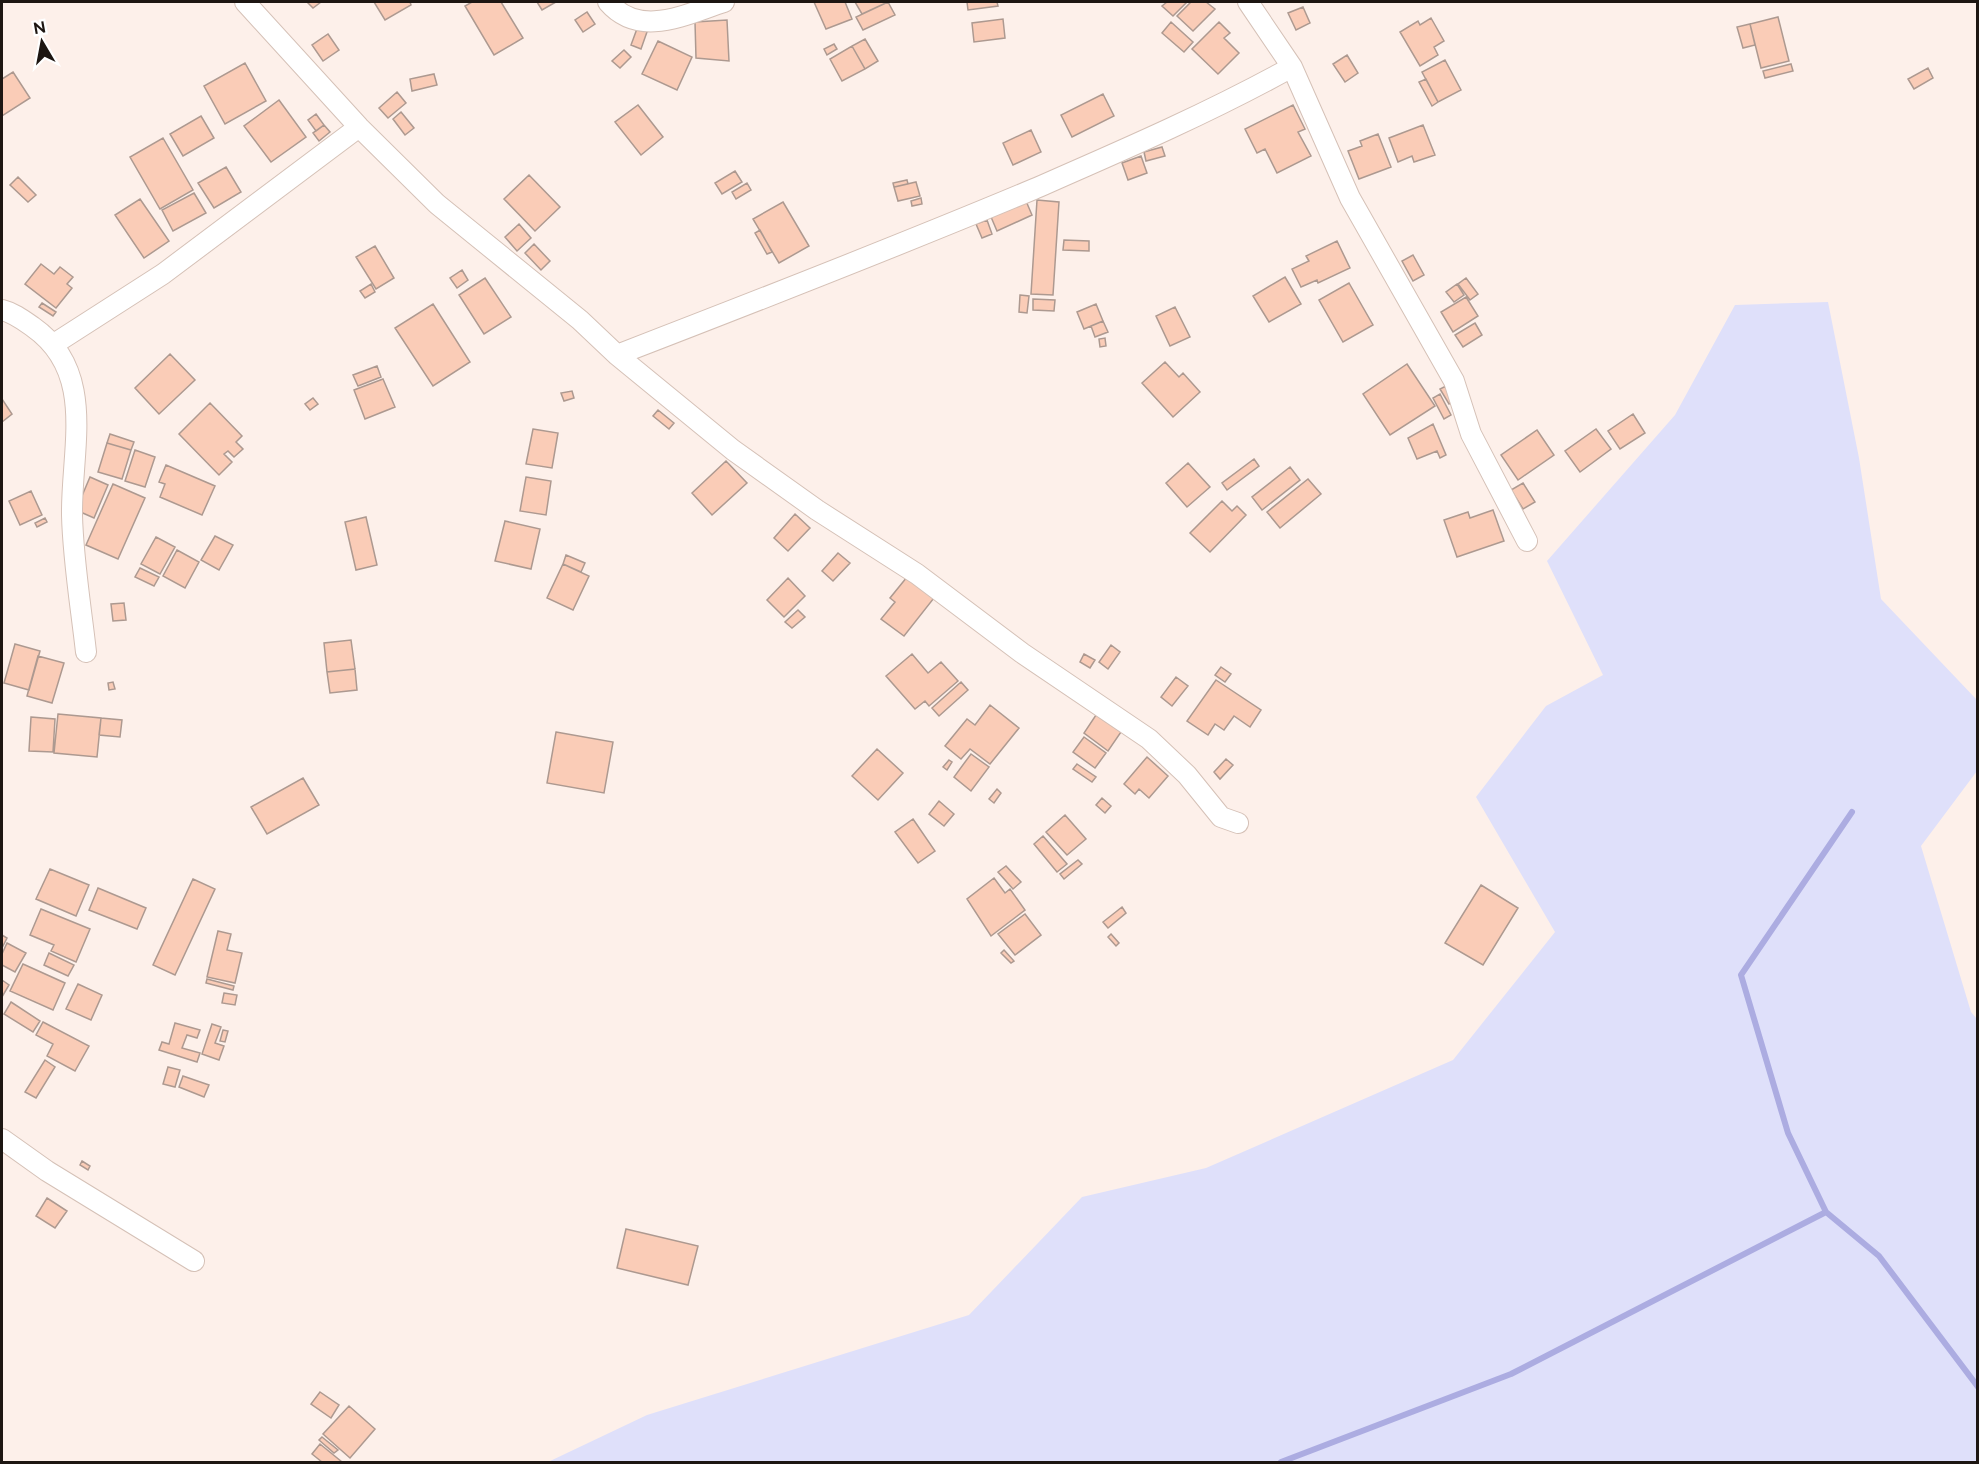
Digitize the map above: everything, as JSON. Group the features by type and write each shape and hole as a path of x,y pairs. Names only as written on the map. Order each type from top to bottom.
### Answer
{"street":[{"path":"245,2 359,127 437,204 580,320 617,355 733,450 817,510 917,574 1022,653 1149,739 1187,775 1221,817 1238,823"},
{"path":"608,2 623,15 658,23 724,2"},
{"path":"1248,2 1292,67 1350,198 1454,381 1471,434 1527,541"},
{"path":"617,355 919,238 1090,165 1239,96 1292,67"},
{"path":"54,344 163,274 359,127"},
{"path":"2,310 13,313 54,344 64,361 77,399 72,516 86,652"},
{"path":"2,1139 47,1171 194,1261"}],"shaded area":[{"path":"1828,302 1859,458 1881,599 1977,700 1977,771 1921,846 1971,1012 1977,1019 1977,1462 548,1462 647,1415 969,1315 1082,1197 1206,1168 1453,1060 1555,932 1476,797 1546,706 1603,675 1547,561 1675,415 1735,305"}],"building":[{"path":"307,2 321,2 313,8"},
{"path":"374,2 410,2 411,5 385,20"},
{"path":"472,2 501,2 523,38 494,55 465,6"},
{"path":"537,2 556,2 542,10"},
{"path":"814,2 845,2 852,19 826,29"},
{"path":"855,2 888,2 862,14"},
{"path":"888,2 895,15 863,30 856,17"},
{"path":"967,2 997,2 998,6 968,10"},
{"path":"1167,2 1187,2 1173,16 1162,6"},
{"path":"1191,2 1206,2 1215,9 1193,31 1177,16"},
{"path":"1303,7 1310,23 1296,30 1288,13"},
{"path":"587,12 595,24 583,32 575,20"},
{"path":"1778,17 1789,61 1761,68 1750,24"},
{"path":"1431,18 1444,41 1434,47 1438,55 1420,66 1400,32 1418,21 1420,25"},
{"path":"1003,19 1005,38 974,42 972,23"},
{"path":"727,20 729,61 696,58 695,22"},
{"path":"1171,22 1193,42 1184,52 1162,33"},
{"path":"1219,22 1230,33 1224,38 1239,53 1218,74 1192,49"},
{"path":"1750,24 1755,45 1743,48 1737,27"},
{"path":"638,26 648,29 641,49 631,45"},
{"path":"328,34 339,50 323,61 312,45"},
{"path":"865,39 878,61 865,69 852,46"},
{"path":"658,41 692,57 677,90 642,74"},
{"path":"834,44 837,49 827,55 824,49"},
{"path":"852,46 865,69 842,81 830,59"},
{"path":"624,50 631,57 620,68 612,61"},
{"path":"1347,55 1358,73 1345,82 1333,64"},
{"path":"1445,60 1461,90 1438,102 1422,72"},
{"path":"245,63 266,101 225,124 204,86"},
{"path":"1791,64 1793,71 1765,78 1763,71"},
{"path":"1928,68 1933,78 1914,89 1908,79"},
{"path":"13,72 30,98 2,116 2,79"},
{"path":"434,74 437,85 412,91 410,79"},
{"path":"1426,79 1438,102 1432,106 1419,82"},
{"path":"397,92 406,103 388,118 379,108"},
{"path":"1103,94 1114,116 1072,137 1061,115"},
{"path":"279,100 306,137 271,162 244,126"},
{"path":"638,105 663,137 641,155 615,122"},
{"path":"1293,105 1305,129 1298,132 1311,156 1277,173 1265,149 1257,153 1245,129"},
{"path":"401,112 414,128 405,135 393,119"},
{"path":"316,114 324,125 316,131 308,120"},
{"path":"201,116 214,138 183,156 170,134"},
{"path":"324,125 330,132 319,141 313,133"},
{"path":"1423,125 1435,155 1414,162 1412,156 1398,162 1389,138"},
{"path":"1031,130 1041,152 1013,165 1003,143"},
{"path":"1378,134 1391,167 1359,179 1348,151 1362,146 1360,141"},
{"path":"163,138 193,190 160,209 130,157"},
{"path":"1162,147 1165,156 1146,161 1144,152"},
{"path":"1141,156 1147,173 1128,180 1122,163"},
{"path":"226,167 241,192 214,208 198,183"},
{"path":"735,171 742,182 722,194 715,183"},
{"path":"529,175 560,207 535,231 504,199"},
{"path":"18,177 36,195 28,202 10,185"},
{"path":"907,180 908,184 894,187 893,183"},
{"path":"916,182 920,196 898,201 894,187"},
{"path":"747,183 751,190 736,199 732,192"},
{"path":"194,193 206,213 173,231 162,210"},
{"path":"921,198 922,204 912,206 911,201"},
{"path":"140,199 169,241 144,258 115,215"},
{"path":"1037,200 1059,202 1053,295 1031,294"},
{"path":"1026,201 1032,215 997,231 991,217"},
{"path":"783,202 809,246 779,263 753,219"},
{"path":"987,220 992,234 982,238 976,224"},
{"path":"519,224 531,238 517,251 505,237"},
{"path":"760,230 772,252 767,254 755,233"},
{"path":"1064,240 1089,241 1089,251 1063,250"},
{"path":"1337,241 1350,268 1318,283 1317,280 1301,287 1292,269 1309,261 1306,256"},
{"path":"534,244 550,261 541,270 525,253"},
{"path":"375,246 394,278 376,289 356,257"},
{"path":"1413,255 1424,275 1413,281 1402,261"},
{"path":"41,264 54,274 60,267 73,277 67,284 72,288 56,308 25,284"},
{"path":"462,270 468,280 457,288 450,278"},
{"path":"1285,277 1301,304 1269,322 1253,296"},
{"path":"485,278 511,317 484,334 459,295"},
{"path":"1466,278 1478,294 1470,300 1458,284"},
{"path":"1349,283 1373,325 1343,342 1319,300"},
{"path":"371,284 375,292 365,298 360,291"},
{"path":"1457,284 1464,295 1454,302 1446,292"},
{"path":"1020,295 1029,296 1027,313 1019,312"},
{"path":"1466,297 1478,316 1453,332 1441,312"},
{"path":"1033,299 1055,300 1054,311 1033,310"},
{"path":"42,303 56,312 53,316 39,307"},
{"path":"433,304 470,362 433,386 395,328"},
{"path":"1096,304 1103,321 1084,329 1077,312"},
{"path":"1175,307 1190,337 1170,346 1156,316"},
{"path":"1103,321 1108,332 1095,337 1091,326"},
{"path":"1475,323 1482,335 1463,347 1455,335"},
{"path":"1105,338 1106,346 1100,347 1099,339"},
{"path":"170,354 195,380 159,414 135,388"},
{"path":"1165,362 1179,377 1183,373 1200,392 1173,417 1142,383"},
{"path":"1407,364 1435,406 1390,435 1363,394"},
{"path":"377,366 381,377 358,386 353,375"},
{"path":"383,379 395,407 365,419 354,390"},
{"path":"1446,386 1454,401 1449,404 1440,389"},
{"path":"572,391 574,398 564,401 561,393"},
{"path":"1440,394 1451,415 1444,419 1433,398"},
{"path":"313,398 318,404 310,410 305,404"},
{"path":"2,399 12,414 2,422"},
{"path":"210,403 242,436 236,442 243,449 234,457 228,451 224,454 232,462 219,475 179,434"},
{"path":"658,410 674,423 669,429 653,416"},
{"path":"1633,414 1645,433 1620,449 1608,431"},
{"path":"1433,424 1446,455 1440,458 1437,451 1417,459 1408,438"},
{"path":"533,429 558,433 552,468 526,464"},
{"path":"1596,429 1611,449 1580,472 1565,451"},
{"path":"1537,430 1554,455 1518,480 1501,455"},
{"path":"110,434 134,442 131,450 107,443"},
{"path":"107,443 131,450 122,479 98,472"},
{"path":"135,450 155,457 145,487 125,481"},
{"path":"1254,459 1259,466 1227,490 1222,483"},
{"path":"726,461 747,483 712,515 692,493"},
{"path":"1188,463 1210,487 1187,507 1166,483"},
{"path":"166,465 215,486 202,515 160,497 165,484 159,482"},
{"path":"1290,467 1300,480 1262,510 1252,497"},
{"path":"90,477 108,485 94,518 76,510"},
{"path":"526,477 551,481 546,515 520,511"},
{"path":"1308,479 1321,494 1280,528 1267,512"},
{"path":"1523,483 1535,502 1523,509 1511,490"},
{"path":"113,484 145,498 118,559 86,545"},
{"path":"31,491 42,515 20,525 9,501"},
{"path":"1222,501 1232,511 1237,506 1246,515 1210,552 1190,533"},
{"path":"1493,510 1504,541 1457,557 1444,520 1468,512 1470,518"},
{"path":"795,514 810,528 788,551 774,538"},
{"path":"366,517 377,565 356,570 345,522"},
{"path":"45,518 47,522 37,527 35,523"},
{"path":"505,521 540,529 531,569 495,561"},
{"path":"215,536 233,545 219,570 201,560"},
{"path":"156,537 175,547 160,574 141,564"},
{"path":"177,550 199,562 185,588 163,576"},
{"path":"838,553 850,563 833,581 822,571"},
{"path":"566,555 585,563 581,572 563,564"},
{"path":"563,564 589,576 573,610 547,598"},
{"path":"140,568 159,577 154,586 135,577"},
{"path":"907,577 934,598 904,636 881,619 895,602 890,598"},
{"path":"788,578 805,596 784,617 767,600"},
{"path":"124,603 126,620 113,621 111,604"},
{"path":"798,610 805,617 792,628 785,622"},
{"path":"351,640 355,669 327,672 324,643"},
{"path":"15,644 40,651 29,690 4,683"},
{"path":"1111,645 1120,652 1108,669 1099,662"},
{"path":"912,654 928,673 941,662 958,681 929,706 925,701 915,709 886,676"},
{"path":"1084,654 1095,660 1090,668 1080,662"},
{"path":"38,656 64,663 52,703 27,696"},
{"path":"1221,667 1231,674 1225,682 1215,675"},
{"path":"355,669 357,690 330,693 327,672"},
{"path":"1176,677 1188,686 1172,706 1161,697"},
{"path":"1216,680 1261,710 1250,727 1234,716 1224,730 1215,724 1208,735 1187,721"},
{"path":"113,682 115,689 109,690 108,683"},
{"path":"961,682 968,690 939,716 932,708"},
{"path":"990,705 1019,728 990,764 970,749 961,759 945,746 967,719 975,725"},
{"path":"58,714 101,718 97,757 54,753"},
{"path":"1096,715 1121,732 1108,751 1084,733"},
{"path":"31,717 55,719 53,752 29,751"},
{"path":"101,718 122,720 120,737 99,735"},
{"path":"556,732 613,742 604,793 547,783"},
{"path":"1084,737 1106,753 1095,768 1073,752"},
{"path":"877,749 903,773 878,800 852,776"},
{"path":"971,754 989,767 971,791 954,777"},
{"path":"1147,757 1168,776 1149,798 1139,789 1135,794 1124,784"},
{"path":"1226,759 1233,765 1220,779 1214,772"},
{"path":"949,760 952,762 947,770 943,767"},
{"path":"1077,764 1096,777 1092,782 1073,769"},
{"path":"303,778 319,805 267,834 251,807"},
{"path":"997,789 1001,793 994,803 989,799"},
{"path":"1102,798 1111,806 1105,813 1096,805"},
{"path":"939,801 954,814 944,826 929,814"},
{"path":"1065,815 1086,839 1067,855 1046,832"},
{"path":"913,819 935,851 918,863 895,832"},
{"path":"1043,836 1067,864 1057,872 1034,844"},
{"path":"1078,860 1082,864 1064,879 1060,874"},
{"path":"1006,866 1021,882 1013,889 998,872"},
{"path":"50,869 89,885 76,916 36,899"},
{"path":"994,878 1005,893 1010,889 1025,910 991,936 967,899"},
{"path":"193,879 215,889 175,975 153,965"},
{"path":"1481,885 1518,908 1483,965 1445,943"},
{"path":"98,888 146,908 137,929 89,910"},
{"path":"1122,907 1126,913 1108,928 1103,922"},
{"path":"41,909 90,929 76,962 51,951 54,945 30,935"},
{"path":"1025,914 1041,935 1015,955 998,934"},
{"path":"218,931 231,934 227,950 242,953 235,983 207,977"},
{"path":"1111,934 1119,943 1116,946 1108,937"},
{"path":"2,935 7,938 2,948"},
{"path":"7,943 26,953 15,972 2,965 2,954"},
{"path":"1004,950 1014,961 1011,963 1001,953"},
{"path":"49,953 74,965 68,976 44,965"},
{"path":"23,964 65,983 53,1010 10,991"},
{"path":"207,979 234,986 233,990 206,983"},
{"path":"2,980 9,985 2,997"},
{"path":"78,984 102,995 91,1020 66,1009"},
{"path":"224,993 237,995 235,1005 222,1003"},
{"path":"11,1002 40,1021 33,1032 4,1014"},
{"path":"43,1022 89,1046 75,1071 47,1056 53,1044 36,1035"},
{"path":"175,1023 200,1030 197,1038 187,1035 182,1048 200,1053 197,1062 159,1050 162,1042 169,1044"},
{"path":"212,1024 221,1027 215,1043 224,1046 219,1060 202,1054"},
{"path":"223,1030 228,1031 225,1042 220,1041"},
{"path":"45,1060 55,1067 36,1098 25,1092"},
{"path":"168,1067 180,1070 175,1087 163,1084"},
{"path":"183,1076 209,1085 204,1097 179,1087"},
{"path":"82,1161 90,1166 88,1170 80,1165"},
{"path":"47,1198 67,1211 55,1228 36,1216"},
{"path":"626,1229 698,1246 688,1285 617,1268"},
{"path":"320,1392 339,1405 331,1418 311,1404"},
{"path":"349,1406 375,1429 350,1458 323,1434"},
{"path":"322,1437 338,1450 334,1453 319,1440"},
{"path":"320,1444 342,1462 322,1462 312,1454"}],"waterway":[{"path":"1852,812 1741,975 1788,1133 1826,1212 1879,1256 1978,1387"},
{"path":"1281,1462 1511,1374 1826,1212"}]}
